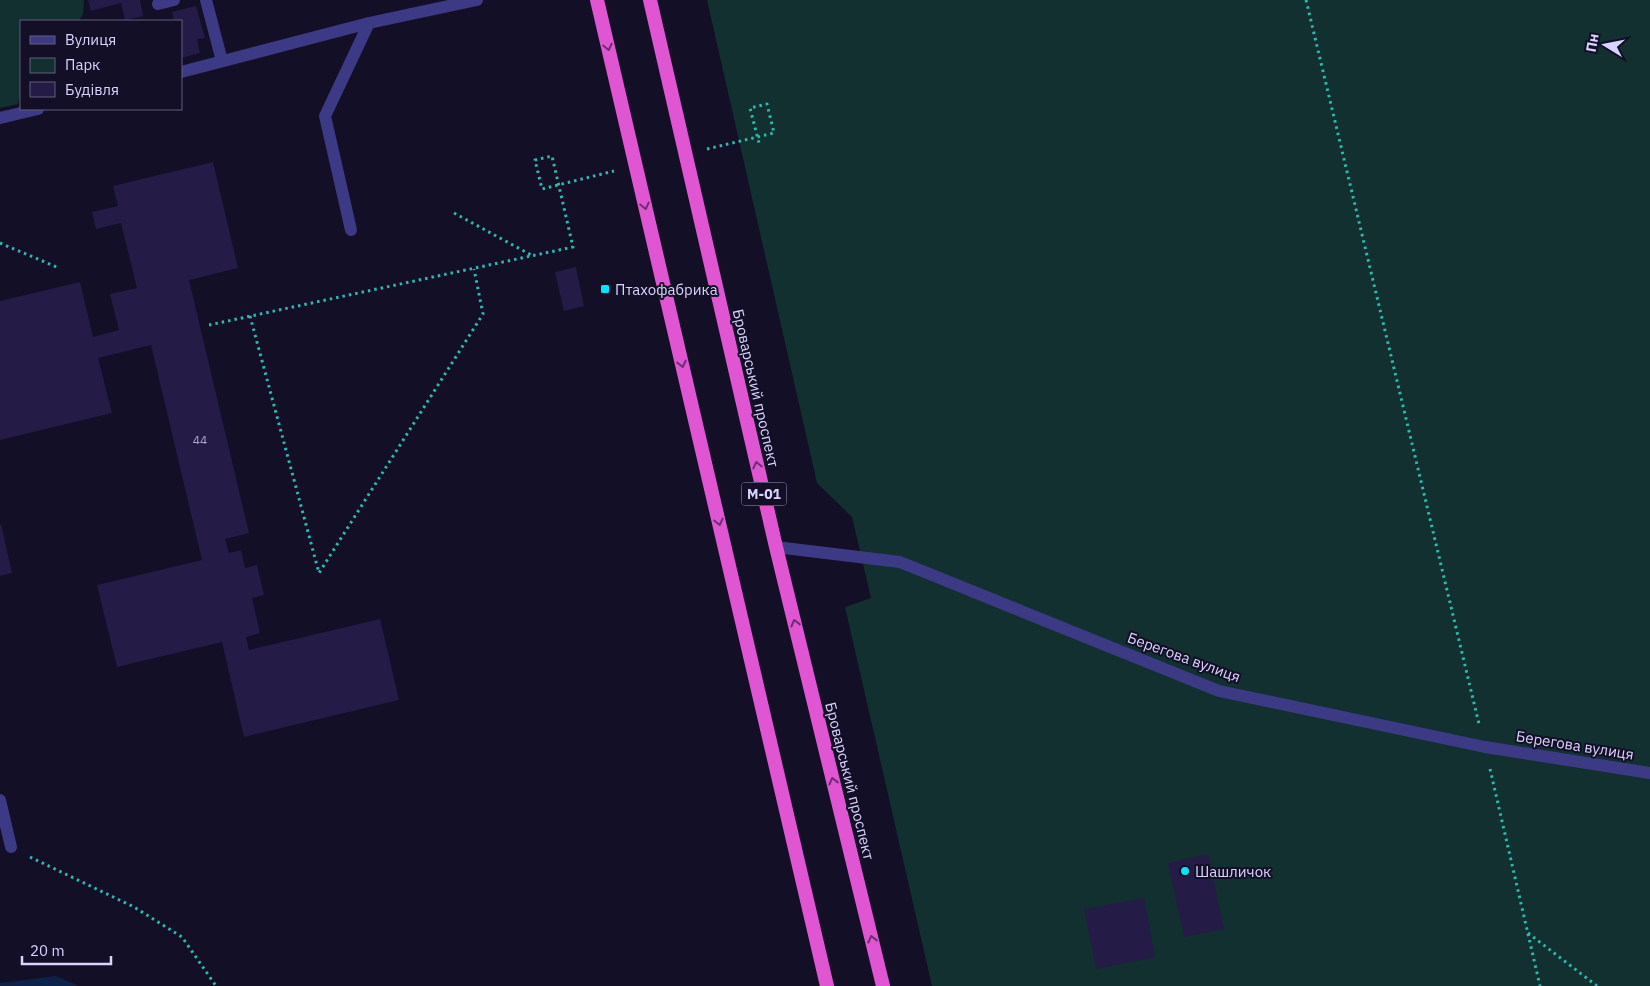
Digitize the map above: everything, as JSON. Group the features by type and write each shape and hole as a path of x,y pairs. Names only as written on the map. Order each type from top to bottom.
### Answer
{"highway":[{"path":"597,0 826,986"},
{"name":"Броварський проспект","path":"650,0 776,546 883,986"}],"street":[{"path":"158,4 174,0"},
{"path":"206,0 222,61"},
{"path":"182,72 369,23 477,0"},
{"path":"351,230 325,116 369,23"},
{"path":"0,118 34,110"},
{"name":"Берегова вулиця","path":"776,546 900,562 1219,691 1485,747 1650,773"},
{"path":"0,800 11,848"}],"path":[{"path":"1306,0 1485,747 1540,986"},
{"path":"759,143 750,108 767,104 774,133"},
{"path":"210,325 573,247 552,156 535,160 542,189"},
{"path":"454,214 533,256"},
{"path":"0,243 59,268"},
{"path":"250,316 319,573 483,314 474,269"},
{"path":"11,848 134,907 182,937 216,986"},
{"path":"1527,933 1597,986"}],"green space":[{"path":"0,0 84,0 83,14 80,20 20,20 20,95 18,104 0,108"},
{"path":"707,0 1650,0 1650,986 932,986 845,607 871,598 852,517 817,483"}],"water":[{"path":"56,976 79,986 0,986 0,983"}],"building":[{"path":"88,0 140,0 143,16 125,20 121,3 91,11"},
{"path":"196,6 205,38 197,39 200,53 182,58 182,20 174,20 172,12"},
{"path":"213,162 238,268 189,280 249,533 225,539 229,553 241,550 245,568 257,565 264,595 252,598 260,633 246,637 249,650 380,619 399,700 244,737 222,642 117,667 97,585 202,560 151,345 98,358 112,413 0,440 0,301 80,282 93,337 119,330 110,294 137,288 121,223 96,229 92,212 118,206 113,186"},
{"path":"576,267 584,306 564,311 555,272"},
{"path":"0,525 12,573 0,576"},
{"path":"1208,854 1224,929 1184,937 1168,863"},
{"path":"1144,898 1155,957 1096,969 1084,909"}],"place":[{"name":"Птахофабрика","path":"605,289"},
{"name":"Шашличок","path":"1185,871"}]}
